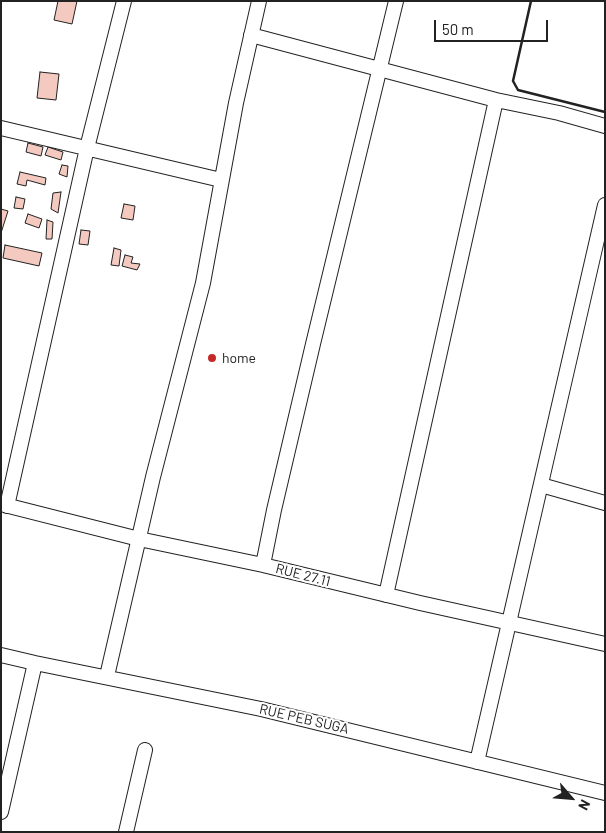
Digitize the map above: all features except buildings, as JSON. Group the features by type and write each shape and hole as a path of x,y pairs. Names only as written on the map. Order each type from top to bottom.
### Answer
{"street":[{"path":"4,505 87,148 124,1"},
{"path":"107,676 153,477 203,283 214,231 221,180 259,1"},
{"path":"263,565 274,510 396,1"},
{"path":"251,35 496,100 559,113 605,126"},
{"path":"386,595 496,100"},
{"path":"1,128 221,180"},
{"path":"477,762 605,205"},
{"path":"541,485 605,503"},
{"name":"RUE 27.11","path":"4,505 139,539 263,565 386,595 605,644"},
{"name":"RUE PEB SUGA","path":"1,654 35,663 261,708 605,793"},
{"path":"1,812 35,663"},
{"path":"126,832 145,750"}],"wall":[{"path":"531,1 513,81 518,90 605,112"}],"place":[{"name":"home","path":"212,358"}]}
